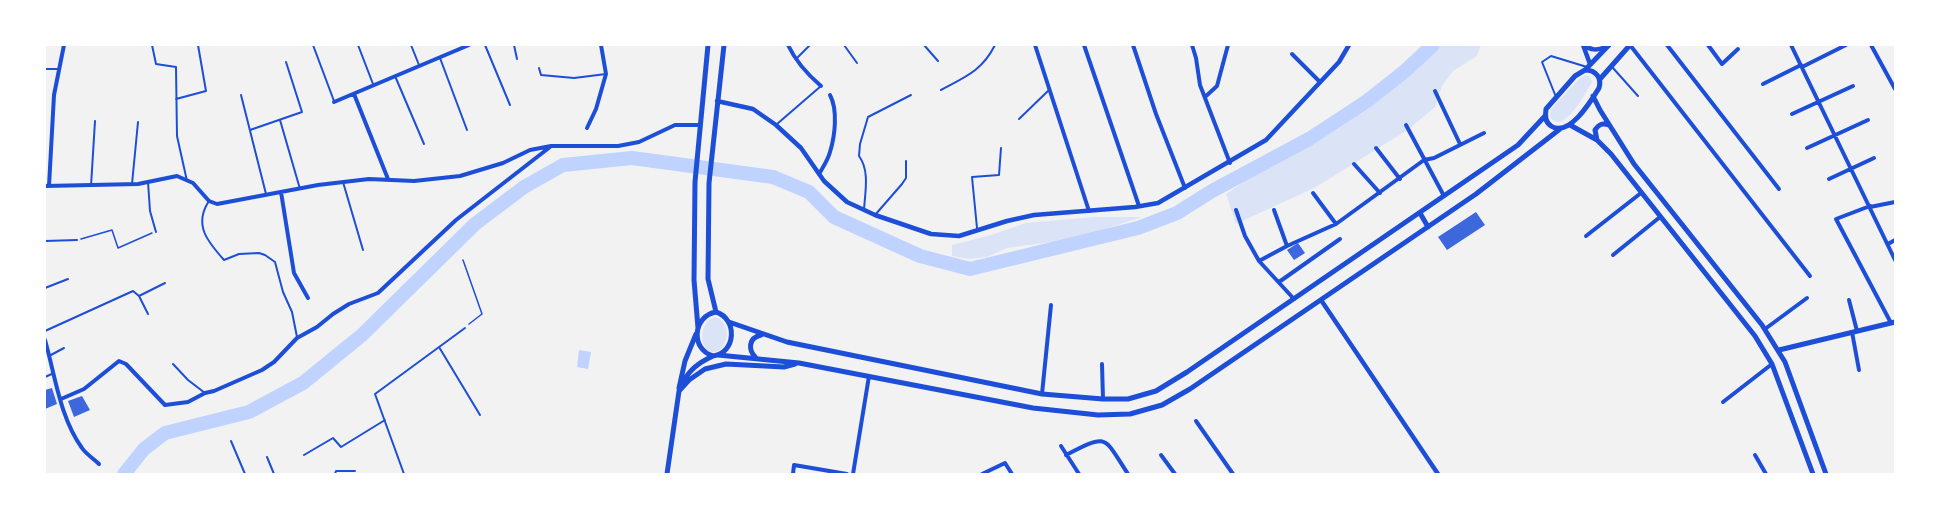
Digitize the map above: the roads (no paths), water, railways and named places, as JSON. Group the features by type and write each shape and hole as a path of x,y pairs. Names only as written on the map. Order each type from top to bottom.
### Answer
{"main road":[{"path":"708,45 695,182 694,280 698,342 703,351 716,356 799,363 1033,408 1098,415 1131,414 1162,405 1190,389 1428,227 1527,156 1560,129 1570,125 1599,88 1600,79 1630,45"},
{"path":"716,312 708,279 710,183 724,45"},
{"path":"1560,129 1553,128 1548,123 1545,116 1546,109 1575,76 1608,45"},
{"path":"1587,67 1600,79"},
{"path":"1593,96 1635,164 1779,350 1825,472 1813,474 1772,364 1747,326 1611,154 1597,140 1594,130 1603,123 1609,125"},
{"path":"729,322 763,335 880,362 1042,394 1128,399 1156,391 1187,372 1518,145 1545,116"},
{"path":"1570,125 1597,140"},
{"path":"1518,145 1522,144 1528,148 1527,156"},
{"path":"1420,213 1428,227"},
{"path":"667,474 679,391 685,362 705,316 716,312 722,314 729,322 732,331 727,349 699,362 687,374 679,391"},
{"path":"1779,350 1893,322"},
{"path":"756,358 751,354 749,347 756,336 763,335"},
{"path":"679,391 698,373 711,366 741,364 784,367 799,363"}],"street":[{"path":"64,45 54,95 47,186 132,184 177,176 201,190 209,201 217,204 230,203 343,182 369,179 414,181 460,176 502,163 530,150 551,146 618,146 639,142 675,126 701,125"},
{"path":"587,128 596,109 606,74 601,45"},
{"path":"788,45 806,73 821,86"},
{"path":"1035,45 1089,211"},
{"path":"1084,45 1139,206"},
{"path":"1133,45 1156,114 1185,188"},
{"path":"1192,45 1200,85 1230,163"},
{"path":"1205,97 1217,86 1228,45"},
{"path":"717,101 753,110 776,125 801,148 819,174 847,202 875,215 931,234 945,237 959,236 1034,215 1158,203 1266,140 1339,62 1348,45"},
{"path":"1587,67 1583,45 1590,49 1600,50 1608,45"},
{"path":"1630,45 1810,276"},
{"path":"1667,45 1779,189"},
{"path":"1708,45 1722,64 1738,49"},
{"path":"1791,45 1895,260"},
{"path":"1763,84 1846,45"},
{"path":"1871,45 1893,80 1895,89"},
{"path":"334,102 467,46"},
{"path":"1292,54 1320,82"},
{"path":"1792,114 1853,86"},
{"path":"1435,92 1460,144"},
{"path":"354,94 388,180"},
{"path":"819,174 830,153 833,134 834,111 830,95"},
{"path":"1807,148 1868,120"},
{"path":"1406,125 1444,196"},
{"path":"1259,261 1336,224 1424,160 1434,158 1484,133"},
{"path":"61,399 84,389 119,361 126,364 165,405 188,402 262,370 274,362 297,338 349,304 378,293 456,220 551,146"},
{"path":"1376,148 1400,179"},
{"path":"1829,179 1874,158"},
{"path":"1354,164 1380,192"},
{"path":"281,192 294,273 308,298"},
{"path":"1313,193 1336,224"},
{"path":"1586,236 1641,193"},
{"path":"1893,322 1836,219 1870,206 1895,201"},
{"path":"1236,210 1245,236 1259,261 1294,299"},
{"path":"1274,210 1287,246"},
{"path":"1613,255 1660,217"},
{"path":"1279,282 1340,239"},
{"path":"1888,244 1895,240"},
{"path":"1765,329 1807,298"},
{"path":"1321,300 1438,474"},
{"path":"1849,300 1860,370"},
{"path":"1042,394 1052,305"},
{"path":"45,340 72,430 83,449 99,464"},
{"path":"1102,364 1102,399"},
{"path":"1723,402 1772,364"},
{"path":"853,474 869,376"},
{"path":"1196,421 1233,474"},
{"path":"1066,455 1093,441 1101,440 1109,445 1128,474"},
{"path":"1061,446 1079,474"},
{"path":"1161,455 1175,474"},
{"path":"1755,455 1766,474"},
{"path":"982,474 1005,463 1012,474"},
{"path":"793,474 794,465 847,474"}],"lane":[{"path":"152,45 156,64 176,67 177,136 187,181"},
{"path":"176,99 206,91 198,45"},
{"path":"313,45 334,102"},
{"path":"358,45 374,86"},
{"path":"411,45 419,66"},
{"path":"485,45 510,105"},
{"path":"514,45 517,59"},
{"path":"795,59 810,45"},
{"path":"844,45 858,63"},
{"path":"924,45 938,61"},
{"path":"940,90 973,73 988,60 996,45"},
{"path":"1556,98 1542,62 1551,56 1587,67"},
{"path":"440,58 467,130"},
{"path":"250,130 302,112 286,62"},
{"path":"1611,66 1638,96"},
{"path":"539,68 541,75 563,78 606,74"},
{"path":"45,69 59,69"},
{"path":"395,76 424,144"},
{"path":"776,125 821,86"},
{"path":"1019,119 1050,90"},
{"path":"241,95 266,195"},
{"path":"864,210 866,179 864,164 859,156 868,117 911,95"},
{"path":"280,120 300,189"},
{"path":"91,186 95,121"},
{"path":"132,184 138,122"},
{"path":"977,231 972,177 999,175 1001,148"},
{"path":"875,215 906,178 906,160"},
{"path":"148,182 150,211 156,232"},
{"path":"343,182 363,250"},
{"path":"209,201 203,218 203,231 224,260 239,254 259,253 275,262 283,292 292,312 297,338"},
{"path":"45,240 77,240"},
{"path":"45,288 68,279"},
{"path":"139,296 165,283"},
{"path":"45,331 133,291 139,296 148,314"},
{"path":"404,474 375,394 465,328"},
{"path":"439,347 480,415"},
{"path":"50,356 64,348"},
{"path":"174,364 188,380 205,393"},
{"path":"45,377 54,373"},
{"path":"304,455 333,438 340,447 385,420"},
{"path":"231,441 245,474"},
{"path":"267,457 274,474"},
{"path":"335,474 336,471 355,471"}],"water":[{"path":"579,350 591,352 588,369 577,367"}],"waterway":[{"path":"124,474 144,449 165,433 249,412 303,383 362,335 475,224 524,187 563,165 632,158 773,177 809,192 834,217 920,256 970,269 1138,228 1177,213 1212,191 1309,139 1367,101 1433,45"}]}
